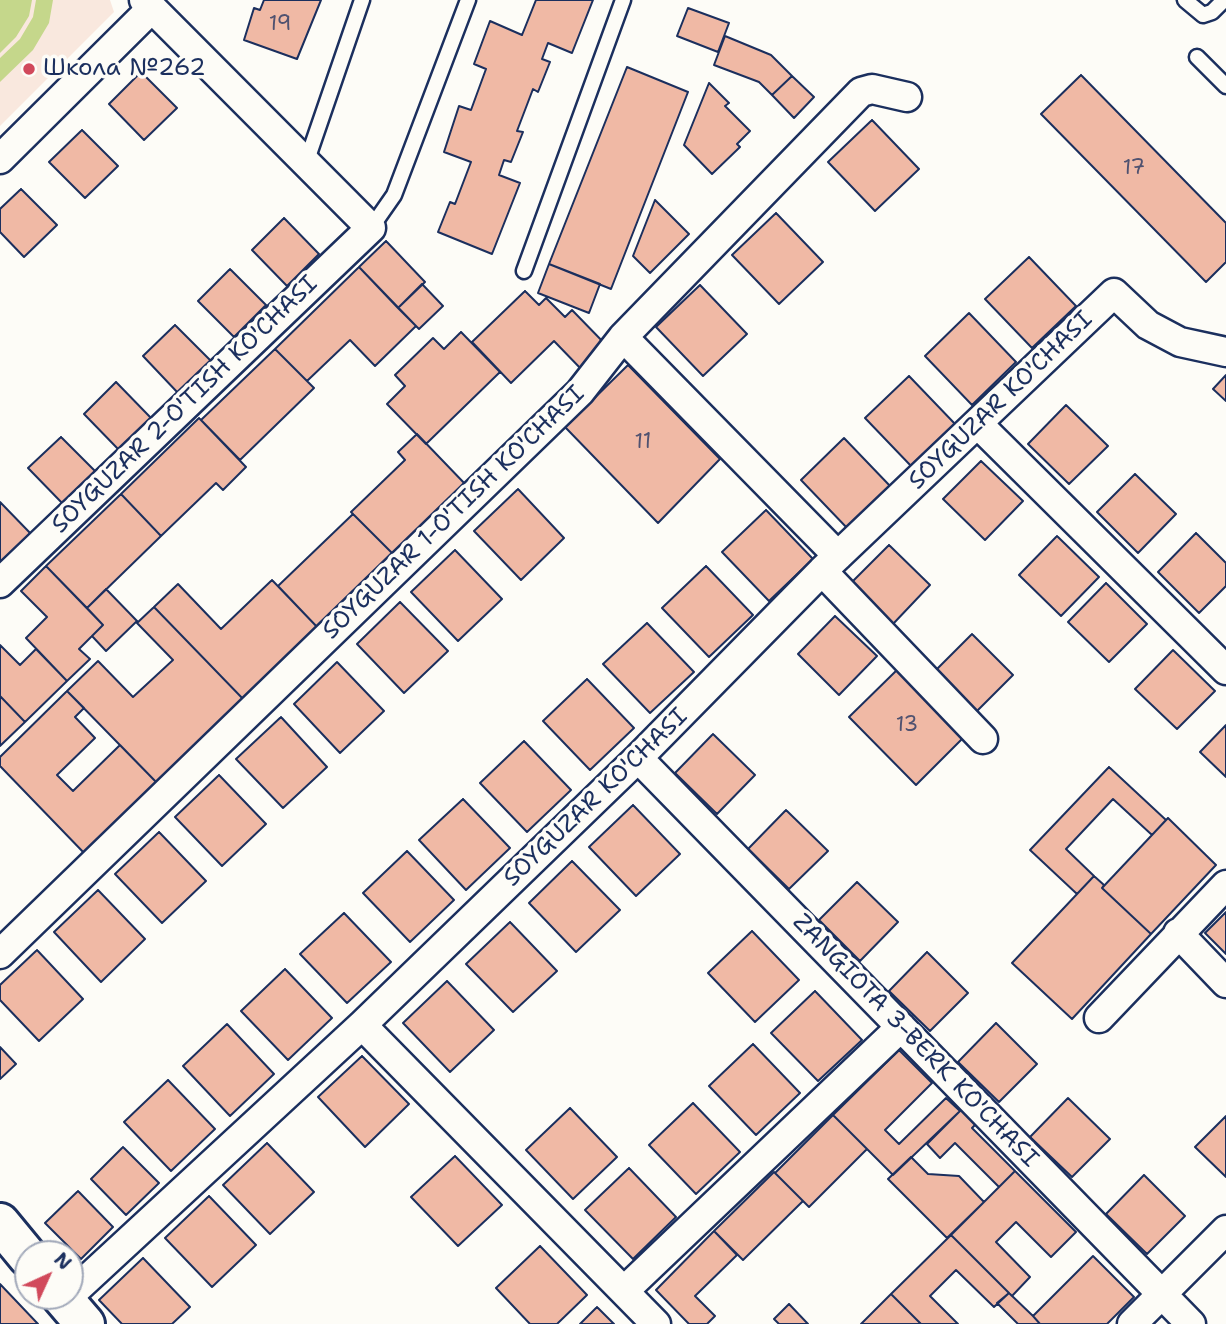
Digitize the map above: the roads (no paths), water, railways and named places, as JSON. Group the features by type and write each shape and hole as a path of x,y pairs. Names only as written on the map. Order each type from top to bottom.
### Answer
{"street":[{"path":"0,159 152,3 371,228"},
{"name":"SOYGUZAR 1-O'TISH KO'CHASI","path":"0,954 580,393 623,337 861,92 872,89 907,97"},
{"name":"SOYGUZAR 2-O'TISH KO'CHASI","path":"0,583 371,228"},
{"name":"SOYGUZAR KO'CHASI","path":"84,1297 638,758 830,564 1114,293 1148,326 1180,342 1226,352"},
{"path":"623,337 830,564 984,739"},
{"path":"978,424 1226,670"},
{"name":"ZANGIOTA 3-BERK KO'CHASI","path":"638,758 1192,1324"},
{"path":"1099,1018 1226,885"},
{"path":"1178,933 1226,983"},
{"path":"362,1025 656,1324"},
{"path":"624,1291 901,1027"},
{"path":"0,1223 14,1240"},
{"path":"1132,1324 1226,1230"}],"lane":[{"path":"306,163 362,0"},
{"path":"371,228 394,195 468,0"},
{"path":"524,271 623,0"},
{"path":"1185,0 1203,15 1212,12 1224,0"},
{"path":"1197,57 1226,86"}],"place":[{"name":"Школа №262","path":"29,69"}]}
